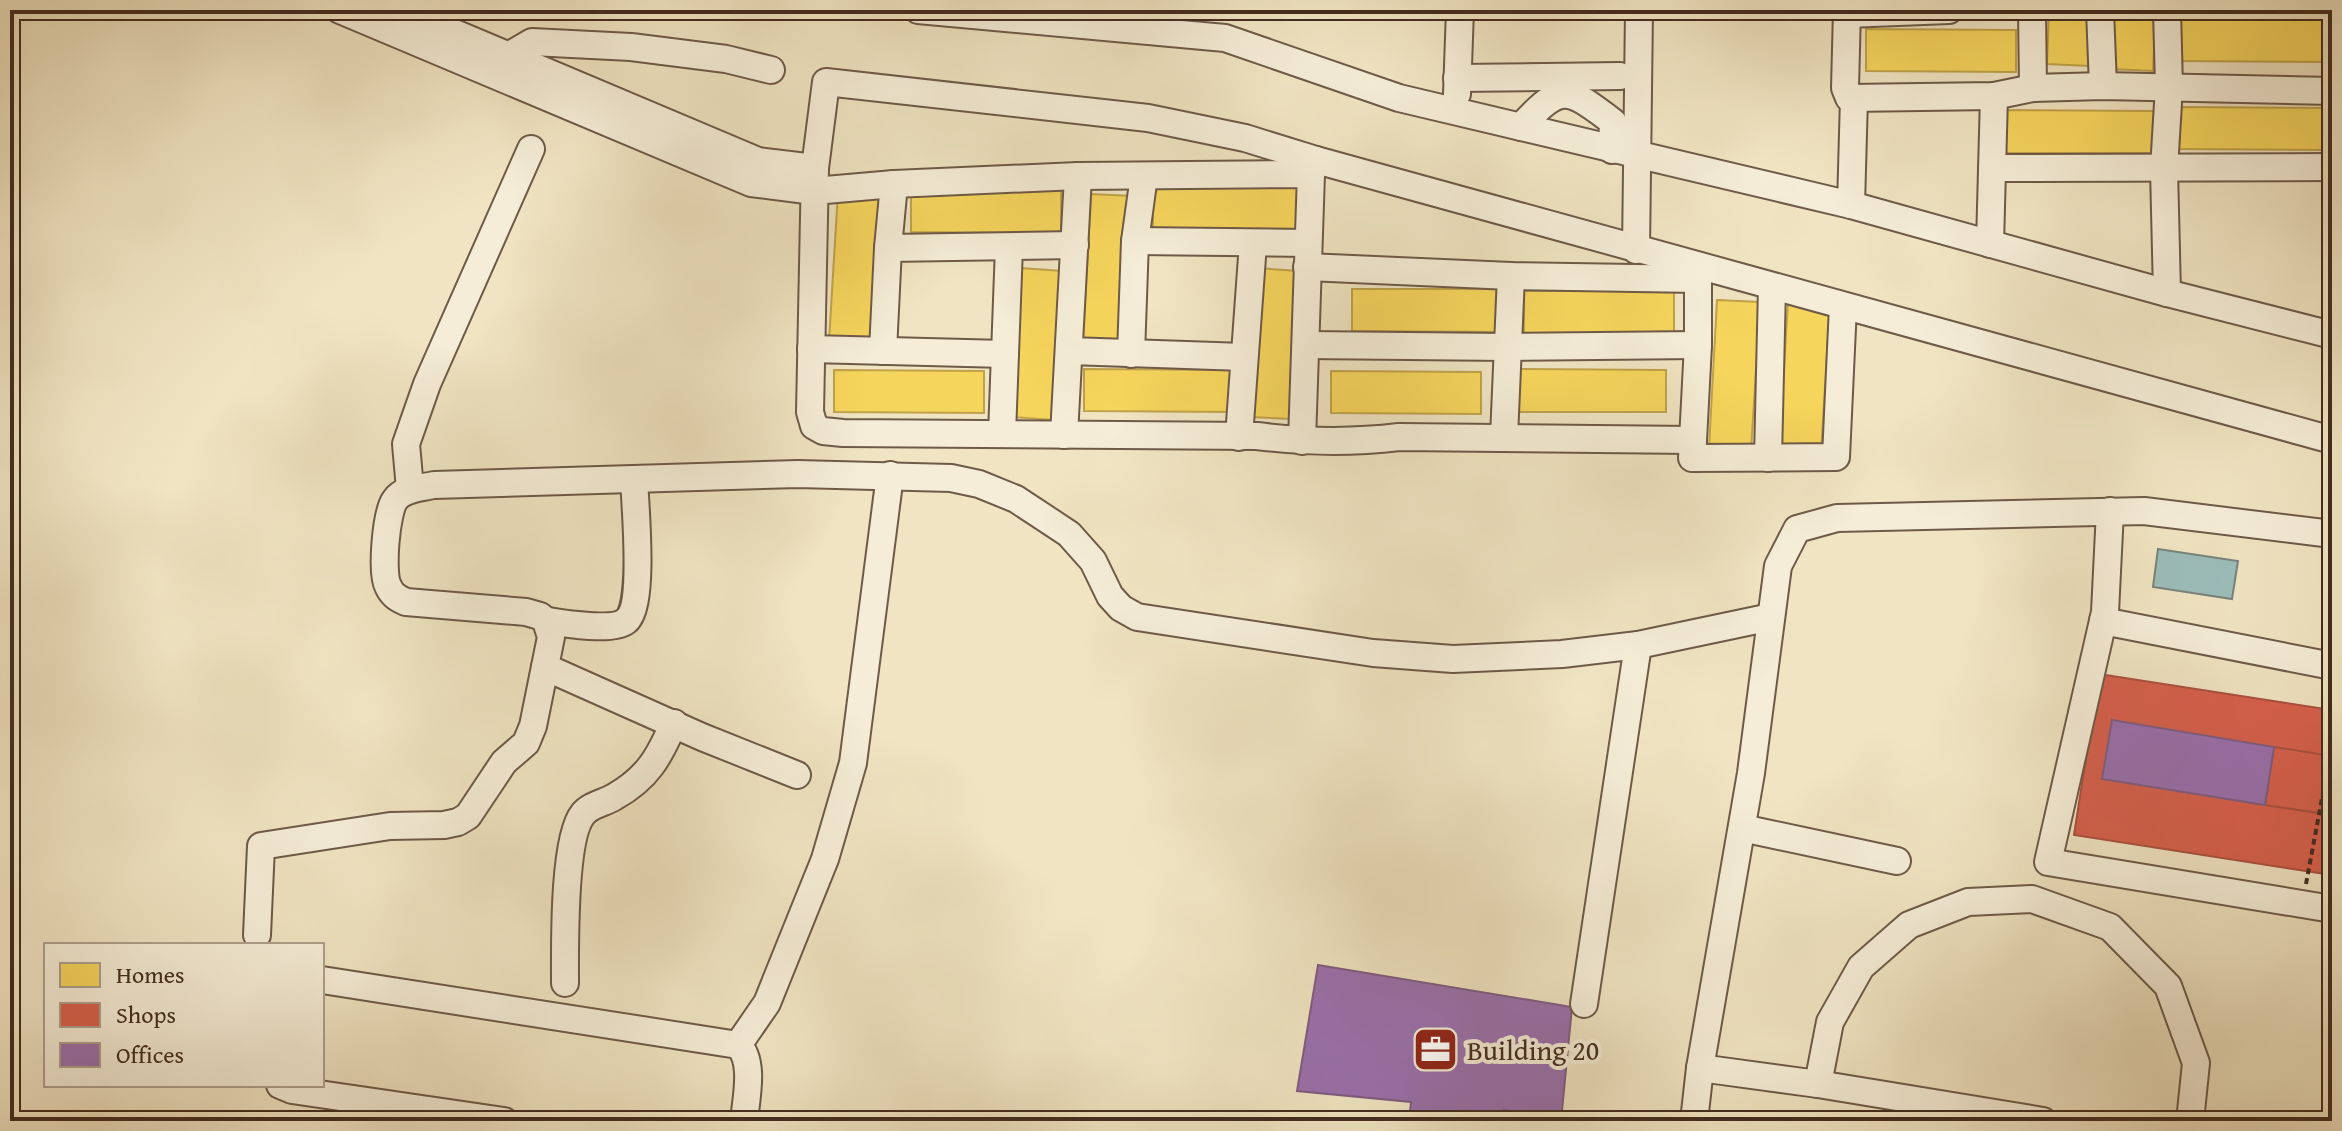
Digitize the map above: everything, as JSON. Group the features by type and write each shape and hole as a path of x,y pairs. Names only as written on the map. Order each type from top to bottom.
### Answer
{"street":[{"path":"340,10 537,80 751,183 815,180 894,184 1314,167"},
{"path":"400,10 508,56 537,80"},
{"path":"918,10 1225,38 1399,98 1851,205 2167,293 2332,335"},
{"path":"1457,112 1460,10"},
{"path":"1636,250 1639,10"},
{"path":"1949,10 1847,12 1846,94 1854,98 1994,96 2033,88 2103,86 2332,91"},
{"path":"2032,10 2033,88"},
{"path":"2100,10 2103,86"},
{"path":"2167,10 2169,87 2164,169 2167,293"},
{"path":"508,56 532,42 617,46 726,59 771,70"},
{"path":"1457,78 1620,76"},
{"path":"1693,440 1399,437 1354,442 1239,437 823,431 814,426 810,412 815,180 826,82 1148,118 1245,138 1314,167 1636,250 1698,273 1772,287 2332,440"},
{"path":"1521,127 1541,105 1562,94 1577,96 1613,122 1612,150"},
{"path":"1990,244 1994,96"},
{"path":"1851,205 1854,98"},
{"path":"410,489 406,444 427,384 531,149"},
{"path":"1302,441 1307,255 1314,167"},
{"path":"1992,168 2332,167"},
{"path":"1064,435 1078,176"},
{"path":"1131,354 1135,241 1144,176"},
{"path":"883,351 894,184"},
{"path":"1135,241 1253,243 1307,255 1511,276 1698,273"},
{"path":"1239,437 1253,243"},
{"path":"888,248 1075,245"},
{"path":"1002,434 1009,247"},
{"path":"1698,273 1692,458 1836,457 1843,306"},
{"path":"1504,437 1511,276"},
{"path":"1768,458 1772,287"},
{"path":"1306,345 1698,345"},
{"path":"811,349 1005,354"},
{"path":"1070,351 1244,357"},
{"path":"257,935 261,846 390,826 458,822 468,816 504,762 526,743 533,726 551,637 546,621 526,612 406,602 395,596 386,583 389,511 396,498 410,489 434,485 798,474 951,478 979,484 1016,499 1069,534 1083,546 1093,561 1110,596 1121,608 1137,617 1373,653 1453,659 1562,654 1638,645 1771,617"},
{"path":"738,1045 767,1003 825,859 853,763 890,475"},
{"path":"546,621 611,626 625,622 632,614 637,576 634,479"},
{"path":"2032,899 2048,862 2103,621 2110,511"},
{"path":"1694,1121 1700,1068 1742,828 1778,566 1797,529 1837,518 2144,511 2332,534"},
{"path":"2103,621 2332,666"},
{"path":"1584,1004 1638,645"},
{"path":"545,667 797,775"},
{"path":"565,983 566,888 580,817 589,808 628,790 652,768 674,723"},
{"path":"1742,828 1897,861"},
{"path":"2048,862 2332,909"},
{"path":"1818,1084 1830,1022 1861,967 1909,925 1968,902 2032,899 2110,927 2168,986 2196,1063 2190,1121"},
{"path":"324,980 738,1045 744,1051 747,1065 744,1121"},
{"path":"1700,1068 2043,1121"},
{"path":"285,1087 504,1121"}],"path":[{"path":"2303,904 2332,745"}],"water":[{"path":"2158,549 2238,561 2232,599 2153,587"}],"building: Homes":[{"path":"2049,10 2092,10 2089,66 2047,64"},
{"path":"2114,10 2156,10 2153,71 2110,69"},
{"path":"2179,19 2329,20 2328,62 2178,61"},
{"path":"1866,29 2016,30 2016,72 1866,71"},
{"path":"2178,107 2328,108 2327,150 2177,149"},
{"path":"2004,110 2154,111 2154,153 2004,153"},
{"path":"1153,187 1303,188 1303,230 1153,229"},
{"path":"911,190 1061,191 1061,233 911,232"},
{"path":"838,192 880,194 872,343 829,341"},
{"path":"1091,194 1133,196 1125,345 1083,343"},
{"path":"1020,268 1062,271 1053,420 1011,417"},
{"path":"1257,268 1299,271 1291,419 1249,417"},
{"path":"1352,289 1502,289 1502,332 1352,331"},
{"path":"1524,291 1674,291 1674,333 1524,333"},
{"path":"1717,300 1760,302 1751,451 1709,448"},
{"path":"1788,302 1830,305 1821,453 1779,451"},
{"path":"1084,369 1234,370 1233,412 1084,411"},
{"path":"1516,369 1666,370 1666,412 1516,412"},
{"path":"834,370 984,371 984,413 834,412"},
{"path":"1331,371 1481,372 1481,414 1331,413"}],"building: Shops":[{"path":"2099,674 2332,710 2332,875 2074,835"},
{"path":"2274,747 2332,756 2332,815 2265,805"}],"building: Offices":[{"path":"2112,720 2274,747 2265,805 2102,779"},
{"name":"Building 20","path":"1318,965 1572,1007 1561,1121 1504,1110 1503,1121 1409,1121 1411,1102 1297,1091"}],"place":[{"name":"Building 20","path":"1436,1049"}]}
